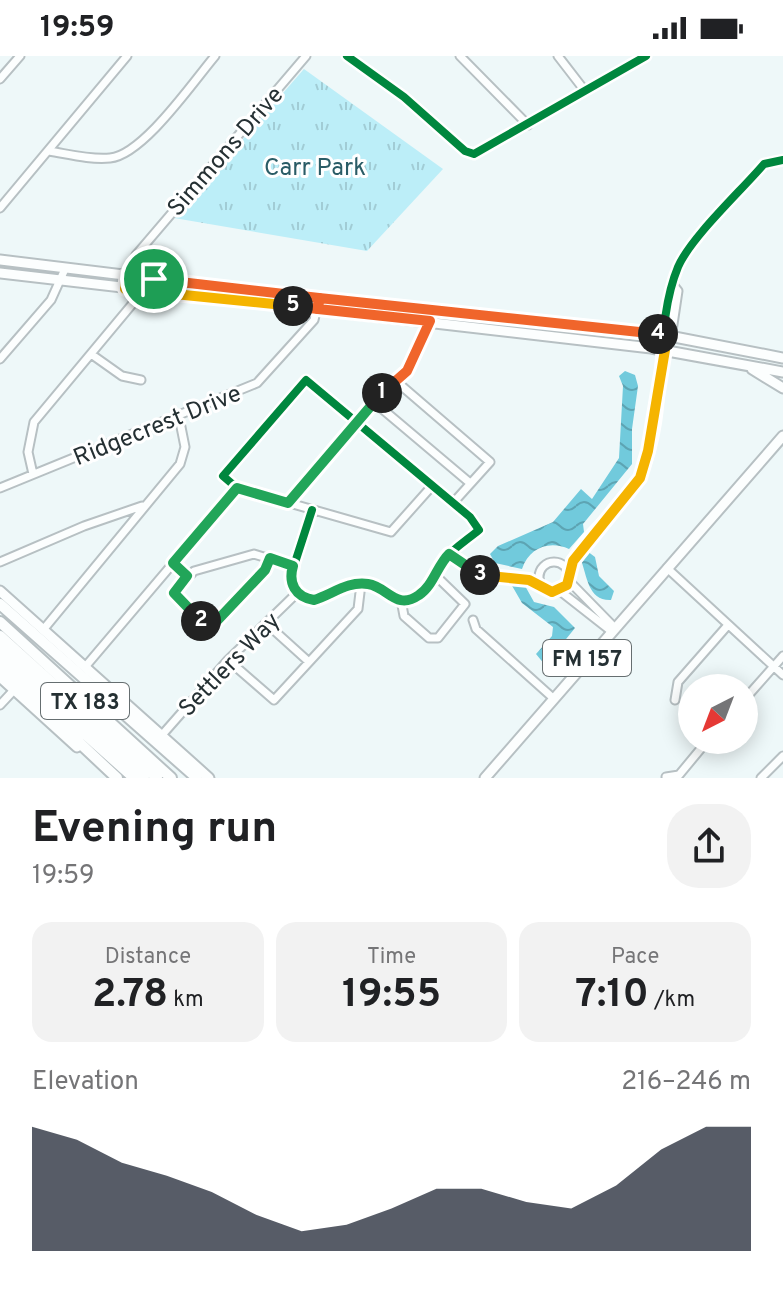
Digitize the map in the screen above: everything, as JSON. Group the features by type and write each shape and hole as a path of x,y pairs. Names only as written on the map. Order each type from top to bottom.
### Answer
{"highway":[{"path":"0,604 197,778"},
{"name":"TX 183","path":"0,622 171,778"},
{"path":"0,636 157,778"},
{"path":"0,647 146,778"},
{"name":"TX 183","path":"0,658 134,778"},
{"path":"0,668 117,778"}],"main road":[{"path":"0,260 125,289 318,309 668,336 783,357"},
{"path":"0,273 127,274 319,298 665,350 783,372"},
{"path":"730,361 770,378 783,388"},
{"path":"780,440 783,427"},
{"name":"FM 157","path":"485,778 780,440"},
{"path":"0,591 209,778"},
{"path":"0,677 111,778"}],"street":[{"path":"0,79 20,56"},
{"path":"0,208 127,56"},
{"path":"49,151 108,159 124,155 146,137 215,56"},
{"name":"Simmons Drive","path":"125,289 127,274 136,255 306,56"},
{"path":"347,56 395,90 468,153 479,153 646,56"},
{"path":"460,56 528,125"},
{"path":"558,56 585,91"},
{"path":"510,577 540,571 546,565 558,563 583,545 633,487 648,451 678,291 674,286 677,271 686,254 764,164 774,159 783,160"},
{"path":"0,359 51,300 64,274"},
{"path":"33,474 28,452 31,428 144,290"},
{"path":"318,309 319,298"},
{"name":"Ridgecrest Drive","path":"0,488 257,383 314,320 318,309"},
{"path":"288,503 374,402 411,365 433,317"},
{"path":"91,354 122,376 141,380"},
{"path":"312,510 290,578 297,593 314,600 343,586 361,584 373,585 390,598 401,600 421,594 449,554 479,530 453,503 310,381 301,383 223,476 234,492 288,503 391,532 432,486"},
{"path":"397,382 490,462 453,503"},
{"path":"374,402 470,483"},
{"path":"43,630 183,458 184,440 179,417"},
{"path":"85,667 234,492"},
{"path":"0,562 84,526 144,506"},
{"path":"560,591 583,545"},
{"path":"270,558 265,570 212,626 205,624 174,593 187,576 254,554 270,558 293,566"},
{"path":"449,554 469,571 510,577 541,585 548,591 560,591 612,629"},
{"path":"173,563 187,576"},
{"path":"558,563 612,629"},
{"path":"667,568 783,675"},
{"path":"540,571 541,585"},
{"path":"401,600 407,619 429,638 435,639 465,604 434,574"},
{"path":"228,660 274,700 358,609 361,584"},
{"name":"Settlers Way","path":"162,735 228,660 297,593"},
{"path":"473,620 476,629 553,698"},
{"path":"267,624 309,662"},
{"path":"675,700 678,682 728,625"},
{"path":"758,684 783,656"},
{"path":"0,705 14,690"},
{"path":"666,777 679,775 696,754"},
{"path":"761,778 783,756"}],"green space":[{"name":"Carr Park","path":"304,69 443,169 367,251 174,218"}],"water":[{"path":"625,371 635,375 638,386 632,429 632,464 583,524 584,532 569,549 554,545 541,548 529,556 522,569 495,563 490,554 498,546 553,522 581,489 592,499 619,458 623,386 619,376"},
{"path":"587,551 595,557 599,576 614,591 611,600 597,596 590,586 581,560"},
{"path":"511,584 524,584 534,602 554,607 575,628 545,665 536,654 552,636 553,627 522,603"}],"cycle path":[{"path":"347,56 404,97 465,151 474,154 646,56"},
{"path":"568,572 582,545 624,500 641,475 655,424 665,317 678,267 705,228 764,164 783,160"},
{"path":"237,488 223,476 306,380 470,517 479,530 445,558 424,590 408,600 396,599 370,584 312,598 302,597 295,591 290,578 312,510"}],"route":[{"path":"154,279 127,274 125,289 318,309 319,298 664,335 665,350 655,414 640,478 583,545 568,572 567,585 560,591 548,591 529,580 469,571 449,554 425,590 411,600 397,601 373,585 364,584 343,586 314,600 297,593 292,585 293,566 270,558 265,570 212,626 205,624 174,593 187,576 173,563 237,488 288,503 390,384 397,382 407,371 430,321 318,309 319,298 154,279"}]}
